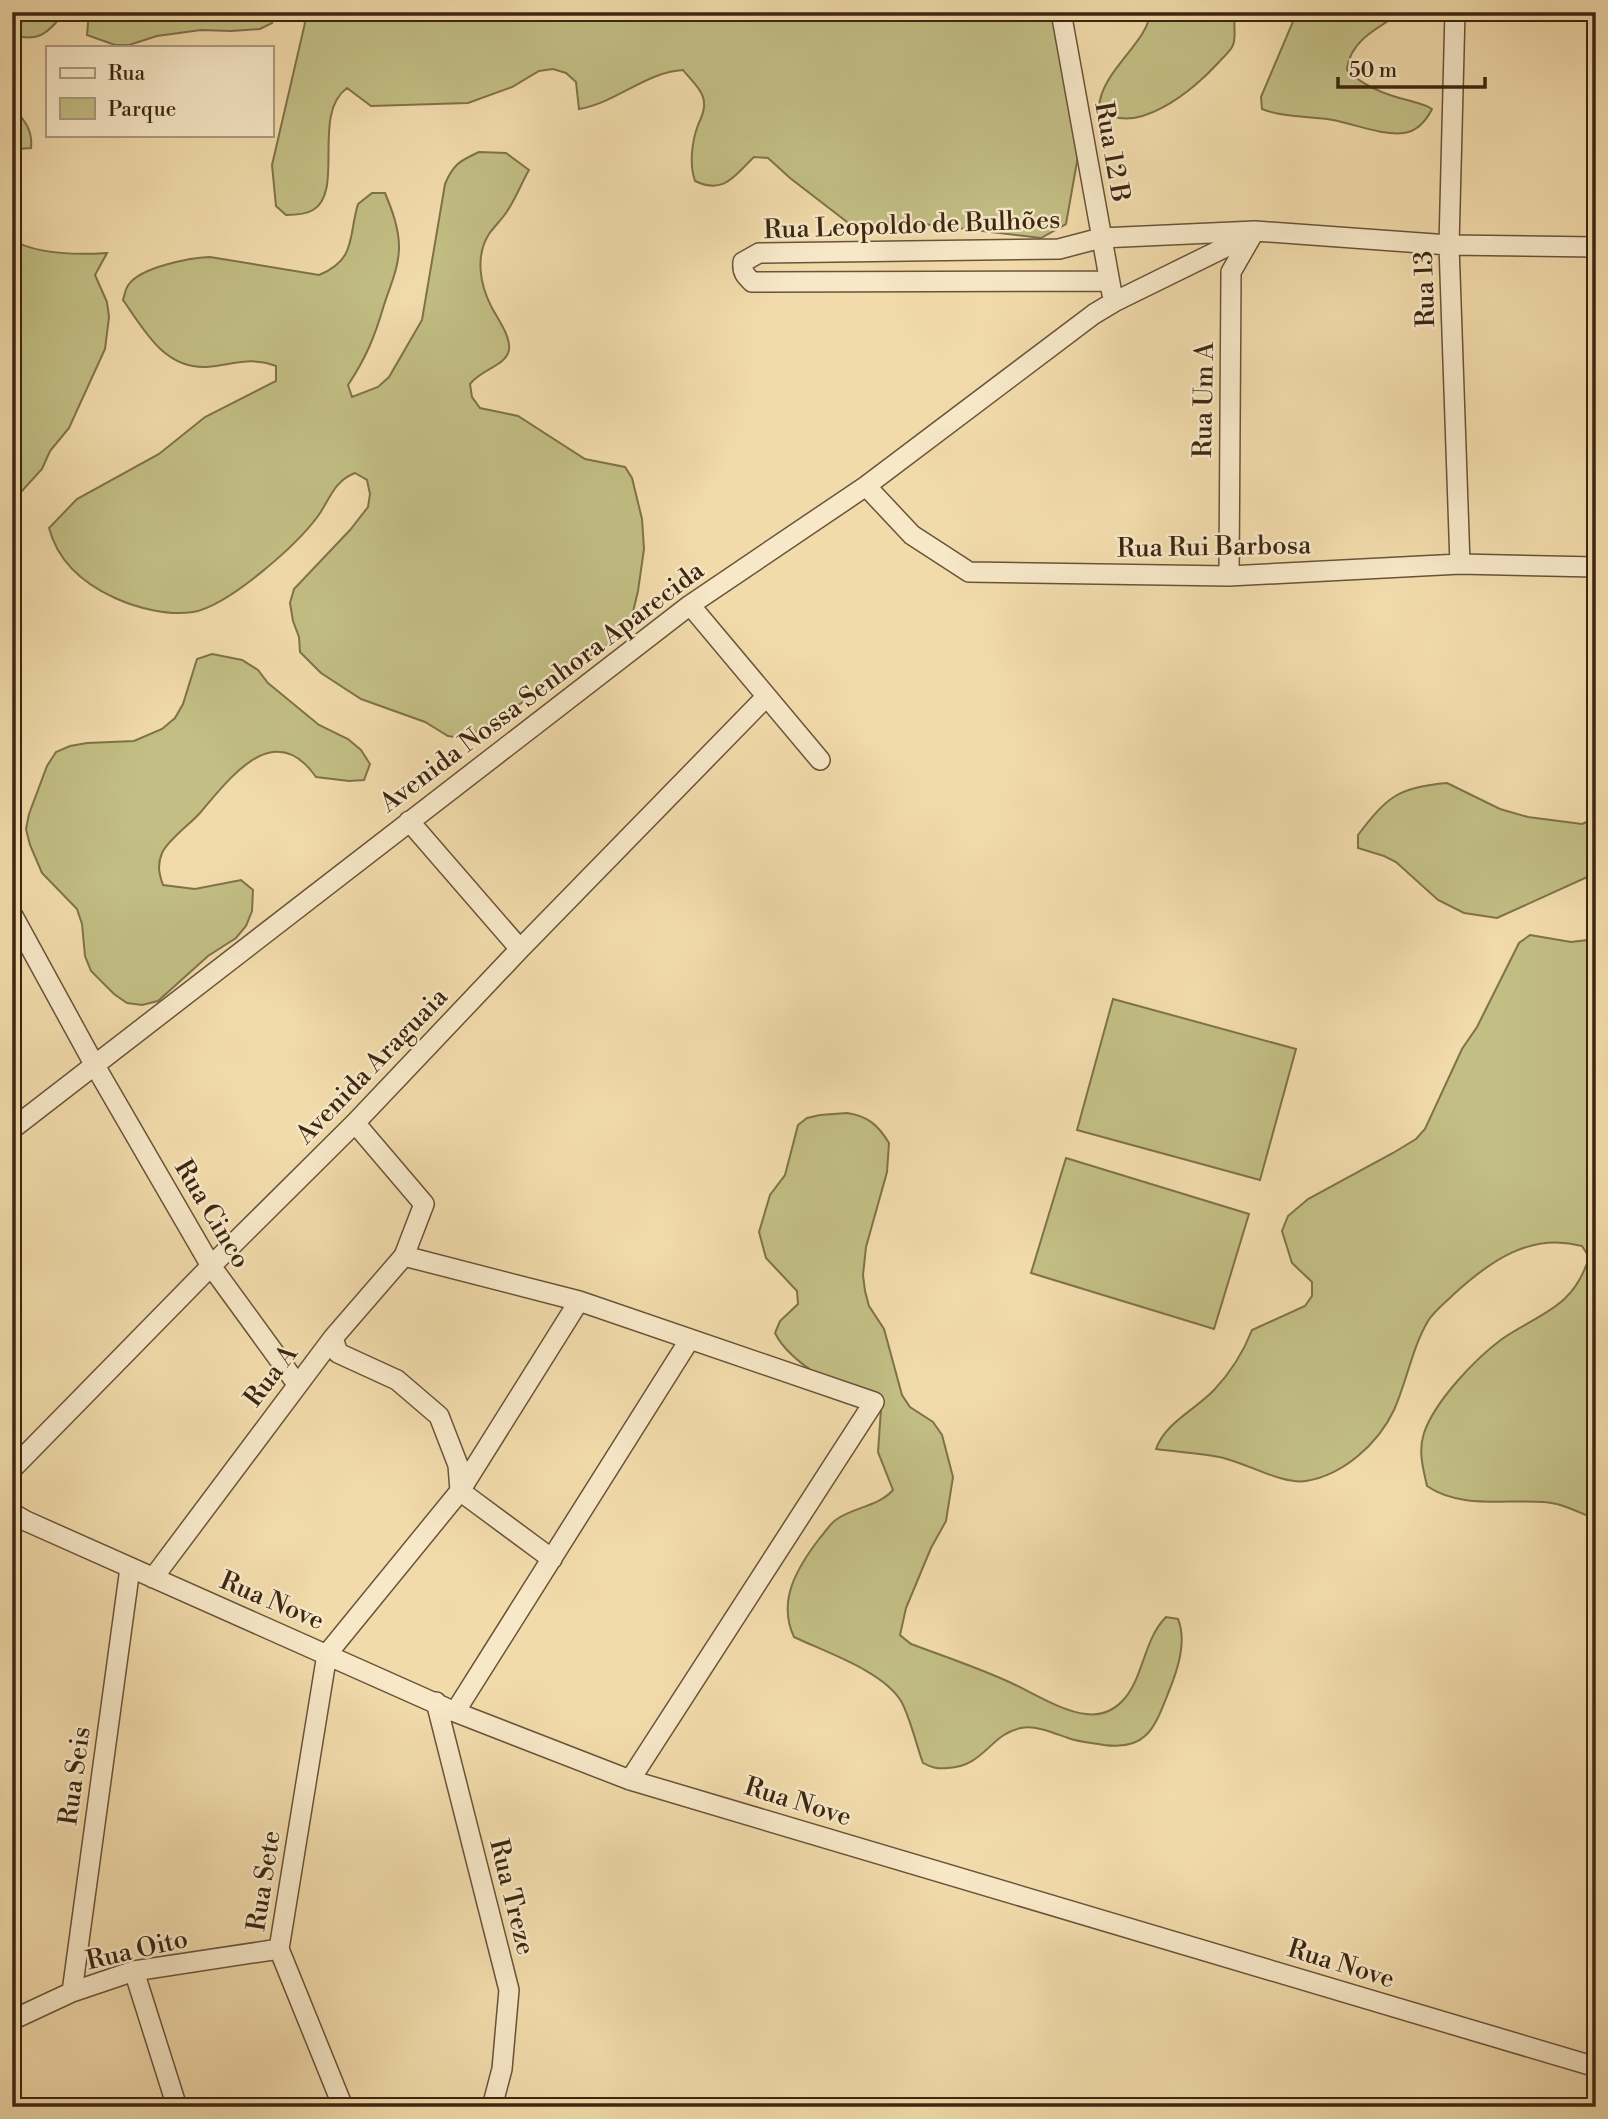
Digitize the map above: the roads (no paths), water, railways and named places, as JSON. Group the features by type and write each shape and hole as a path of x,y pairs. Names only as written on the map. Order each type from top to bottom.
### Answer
{"street":[{"name":"Rua 12 B","path":"1061,12 1114,302"},
{"name":"Rua 13","path":"1455,12 1449,245 1460,564"},
{"name":"Rua Leopoldo de Bulhões","path":"1109,281 752,282 742,269 743,262 759,253 1059,249 1101,238 1255,231 1449,245 1596,247"},
{"path":"1114,302 1236,243 1255,231"},
{"name":"Rua Um A","path":"1229,576 1231,272 1255,231"},
{"name":"Avenida Nossa Senhora Aparecida","path":"12,1129 690,604 866,486 1094,314 1114,302"},
{"name":"Rua Rui Barbosa","path":"866,486 912,535 969,572 1229,576 1460,564 1596,567"},
{"path":"690,604 820,760"},
{"name":"Avenida Araguaia","path":"12,1469 355,1124 520,949 766,697"},
{"path":"409,821 520,949"},
{"name":"Rua Cinco","path":"12,914 94,1064 211,1266 297,1384"},
{"name":"Rua A","path":"153,1578 297,1384 404,1256 424,1204 355,1124"},
{"path":"404,1256 579,1301 874,1402 630,1780"},
{"path":"327,1654 460,1491 579,1301"},
{"path":"333,1338 338,1353 397,1380 439,1416 458,1465 460,1491 552,1559"},
{"path":"455,1712 690,1339"},
{"name":"Rua Nove","path":"12,1513 455,1712 630,1780 1596,2067"},
{"name":"Rua Seis","path":"72,1992 130,1568"},
{"name":"Rua Sete","path":"327,1654 279,1950 343,2107"},
{"name":"Rua Treze","path":"436,1702 509,1990 502,2069 492,2107"},
{"name":"Rua Oito","path":"12,2020 72,1992 134,1971 279,1950"},
{"path":"134,1971 177,2107"}]}
